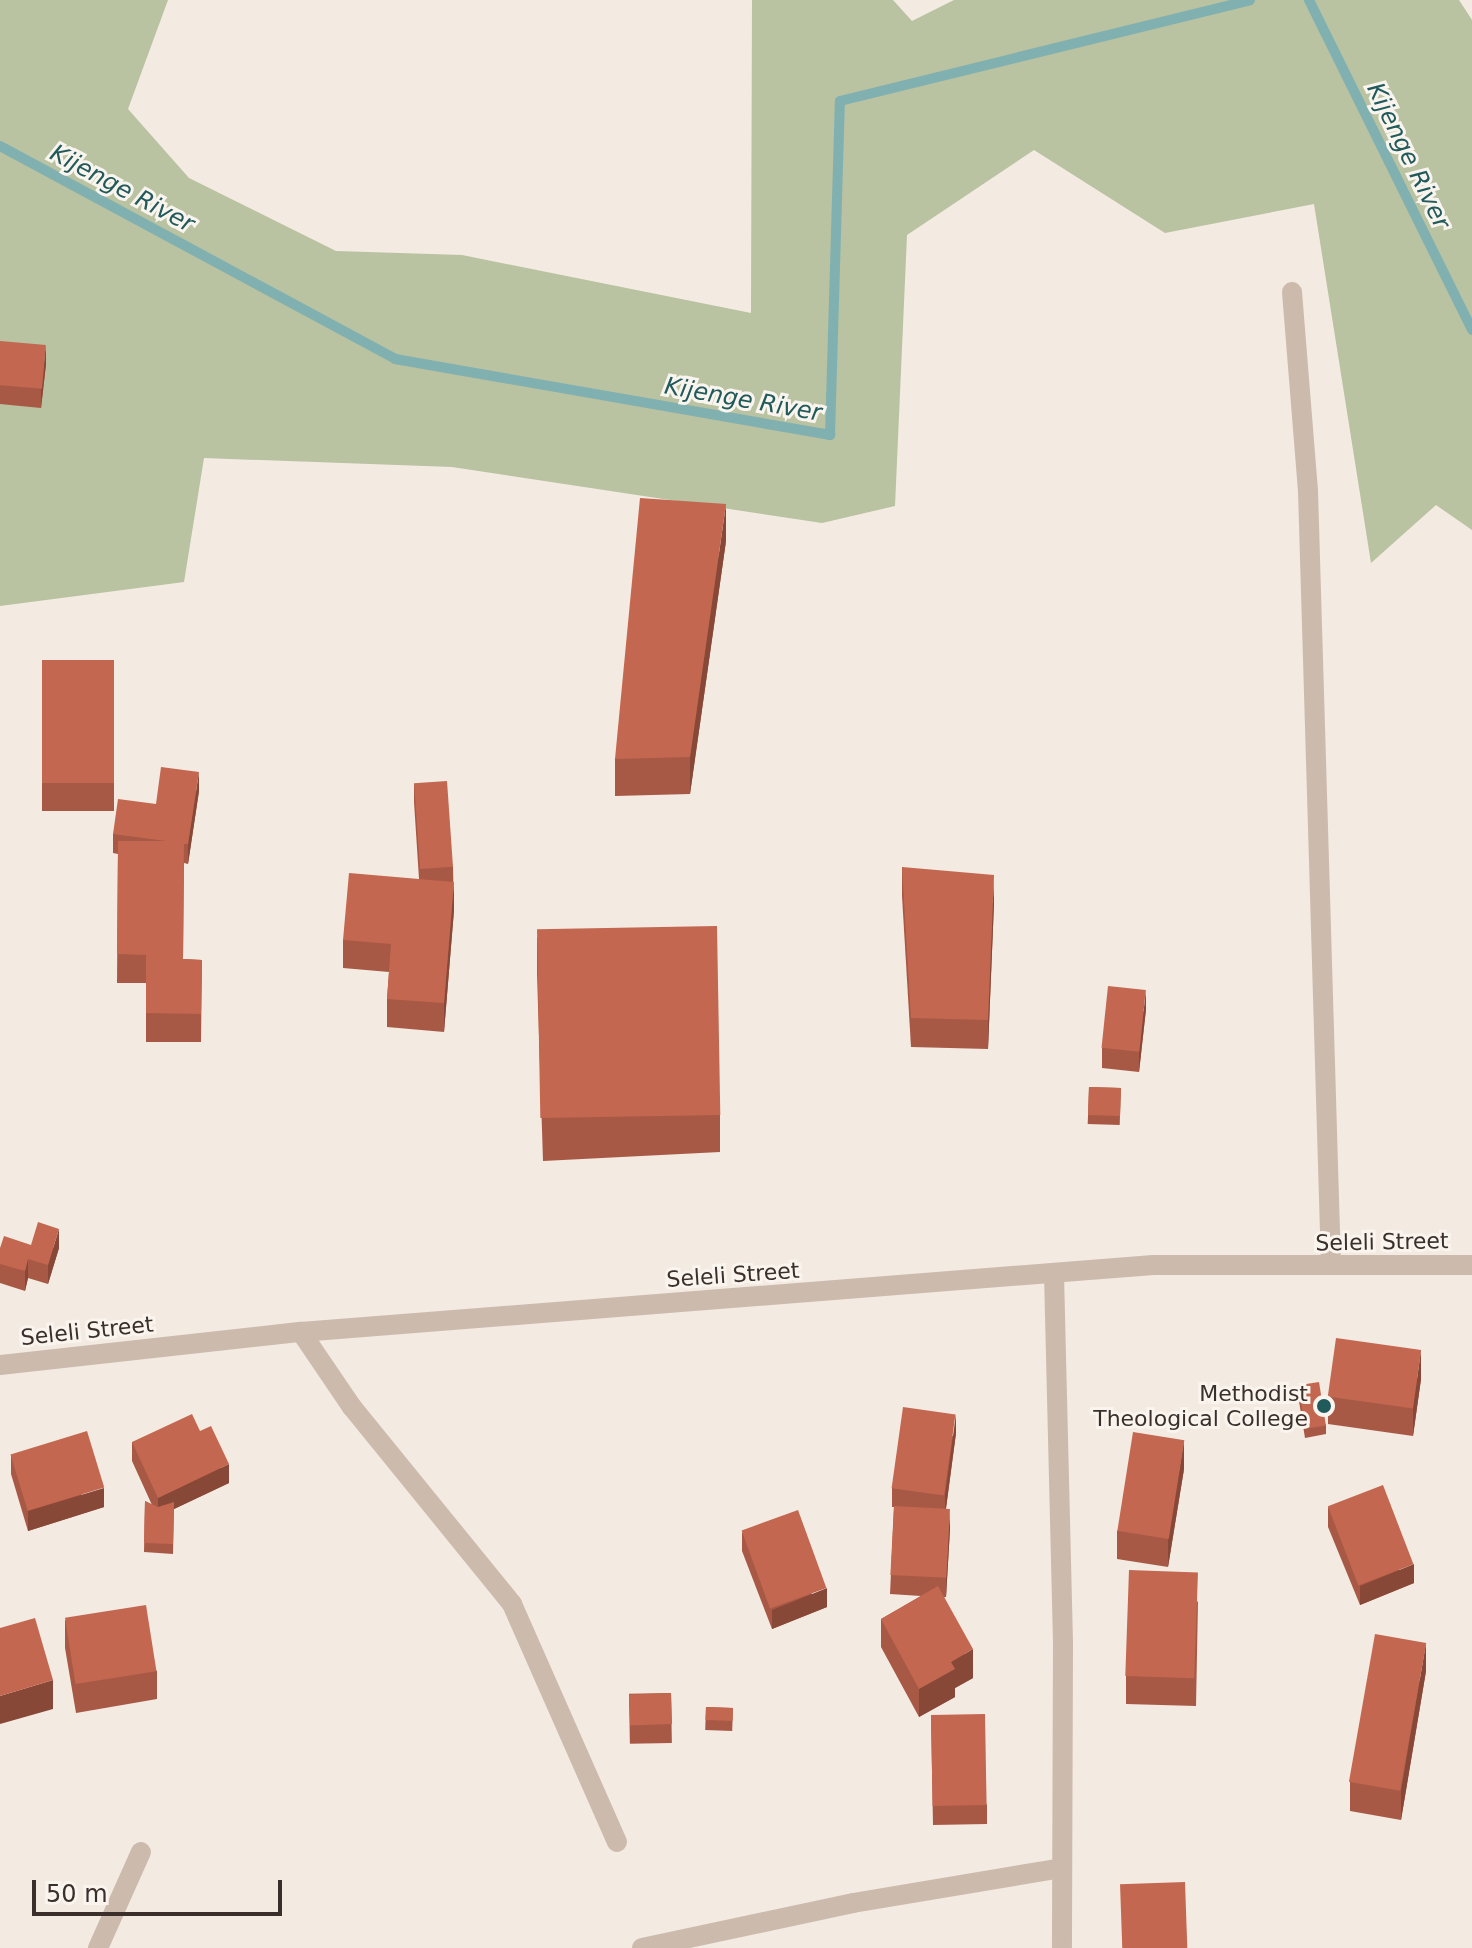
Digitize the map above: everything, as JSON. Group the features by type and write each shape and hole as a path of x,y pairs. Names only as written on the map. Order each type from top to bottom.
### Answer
{"street":[{"path":"1292,292 1308,491 1331,1265"},
{"name":"Seleli Street","path":"0,1365 301,1332 1153,1265 1472,1265"},
{"path":"1054,1274 1063,1645 1062,1948"},
{"path":"301,1332 352,1407 512,1604 617,1842"},
{"path":"98,1948 141,1852"},
{"path":"642,1948 853,1903 1062,1868"}],"green space":[{"path":"0,0 168,0 128,109 189,178 336,251 462,255 751,313 752,0 893,0 912,21 954,0 1459,0 1472,20 1472,530 1436,505 1371,563 1314,204 1165,233 1034,150 907,235 895,506 822,523 452,467 204,458 184,582 0,606"}],"building":[{"path":"0,341 46,345 42,389 0,385"},
{"path":"640,498 726,504 690,757 615,759"},
{"path":"42,660 114,660 114,783 42,783"},
{"path":"161,767 199,772 188,844 184,841 113,834 118,799 156,804"},
{"path":"447,781 453,867 420,869 414,783"},
{"path":"118,841 184,841 183,959 202,960 201,1014 146,1013 146,955 117,954"},
{"path":"902,867 994,875 988,1020 911,1018"},
{"path":"349,873 454,882 444,1003 387,999 391,944 343,940"},
{"path":"717,926 720,1115 540,1118 537,929"},
{"path":"1108,986 1146,990 1139,1052 1102,1048"},
{"path":"1089,1087 1121,1088 1120,1116 1088,1115"},
{"path":"38,1222 59,1229 48,1265 28,1259 25,1271 0,1264 4,1236 31,1245"},
{"path":"1336,1338 1421,1350 1413,1408 1328,1396"},
{"path":"1319,1382 1326,1425 1305,1429 1298,1385"},
{"path":"903,1407 955,1414 944,1496 892,1488"},
{"path":"192,1414 200,1431 211,1426 229,1464 158,1498 132,1442"},
{"path":"87,1431 104,1487 28,1511 10,1454"},
{"path":"1133,1432 1184,1440 1169,1539 1117,1531"},
{"path":"1383,1485 1413,1564 1358,1585 1328,1506"},
{"path":"145,1501 158,1507 174,1502 173,1544 144,1543"},
{"path":"894,1506 950,1509 946,1578 890,1575"},
{"path":"798,1510 826,1588 770,1609 742,1531"},
{"path":"1129,1570 1198,1572 1194,1678 1125,1676"},
{"path":"938,1586 973,1649 951,1662 955,1669 919,1689 881,1619"},
{"path":"146,1605 156,1671 75,1684 65,1618"},
{"path":"35,1618 53,1680 0,1696 0,1628"},
{"path":"1375,1634 1426,1643 1400,1791 1349,1782"},
{"path":"671,1693 672,1724 630,1725 629,1694"},
{"path":"706,1707 733,1708 733,1721 706,1720"},
{"path":"985,1714 987,1805 933,1806 931,1715"},
{"path":"1185,1882 1187,1948 1122,1948 1120,1884"}],"waterway":[{"name":"Kijenge River","path":"0,146 395,359 830,435 840,101 1250,0"},
{"name":"Kijenge River","path":"1309,0 1472,330"}],"place":[{"name":"Methodist Theological College","path":"1324,1406"}]}
